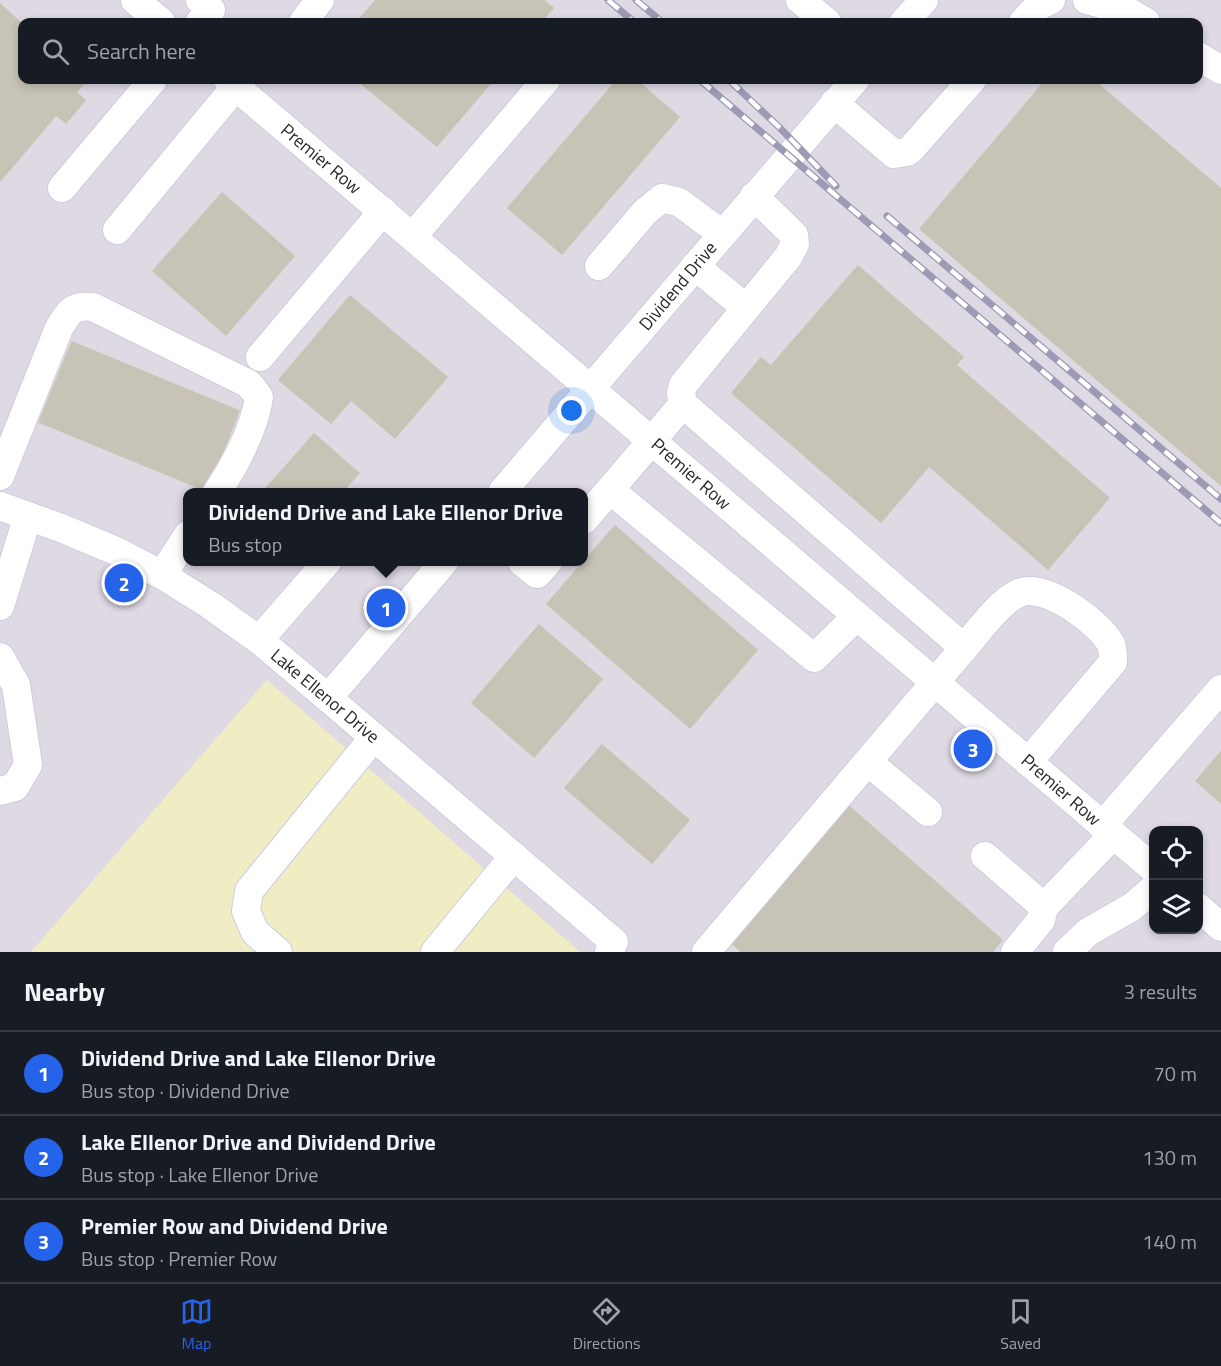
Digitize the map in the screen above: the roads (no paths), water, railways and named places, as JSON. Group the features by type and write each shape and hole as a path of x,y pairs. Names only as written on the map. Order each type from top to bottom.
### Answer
{"street":[{"path":"135,0 156,18"},
{"path":"306,18 320,0"},
{"path":"800,0 822,18"},
{"path":"908,18 924,0"},
{"path":"1027,18 1037,7 1051,0"},
{"path":"1088,0 1127,11 1139,18"},
{"path":"1203,59 1221,70"},
{"path":"62,188 150,84"},
{"path":"413,236 543,84"},
{"name":"Dividend Drive","path":"505,488 851,84"},
{"path":"834,103 894,154 901,154 911,149 968,84"},
{"path":"117,230 242,85"},
{"name":"Premier Row","path":"242,85 383,211 1149,865"},
{"path":"754,196 794,235 795,244 788,256 683,385 681,394 683,404 964,648"},
{"path":"600,266 645,212 662,198 679,202 722,234"},
{"path":"260,357 383,211"},
{"path":"695,266 746,308"},
{"path":"0,476 59,328 69,312 79,306 93,307 249,384 259,398 257,414 220,488"},
{"path":"588,515 683,404"},
{"path":"610,490 814,658 857,616"},
{"name":"Lake Ellenor Drive","path":"0,506 107,548 162,575 259,640 514,856 611,947"},
{"path":"0,606 28,516"},
{"path":"162,575 183,543"},
{"path":"259,640 323,566"},
{"path":"328,698 440,566"},
{"path":"528,566 537,574 544,566"},
{"path":"706,952 1002,605 1020,592 1038,591 1058,598 1102,633 1112,646 1113,662 1028,762"},
{"path":"0,657 16,685 28,765 15,787 0,791"},
{"path":"1015,952 1041,920 1044,907 1221,689"},
{"path":"278,952 255,932 246,911 249,891 374,737"},
{"path":"868,762 928,812"},
{"path":"435,952 514,856"},
{"path":"985,856 1044,907"},
{"path":"1067,952 1088,932 1132,907 1149,892"},
{"path":"1203,911 1221,927"}],"railway":[{"path":"608,0 629,18"},
{"path":"636,0 657,18"},
{"path":"705,84 1221,523"},
{"path":"733,84 836,186"},
{"path":"887,216 1221,499"}],"place":[{"name":"Lake Ellenor Drive and Dividend Drive","path":"124,583"},
{"name":"Dividend Drive and Lake Ellenor Drive","path":"386,608"},
{"name":"Premier Row and Dividend Drive","path":"973,749"}]}
